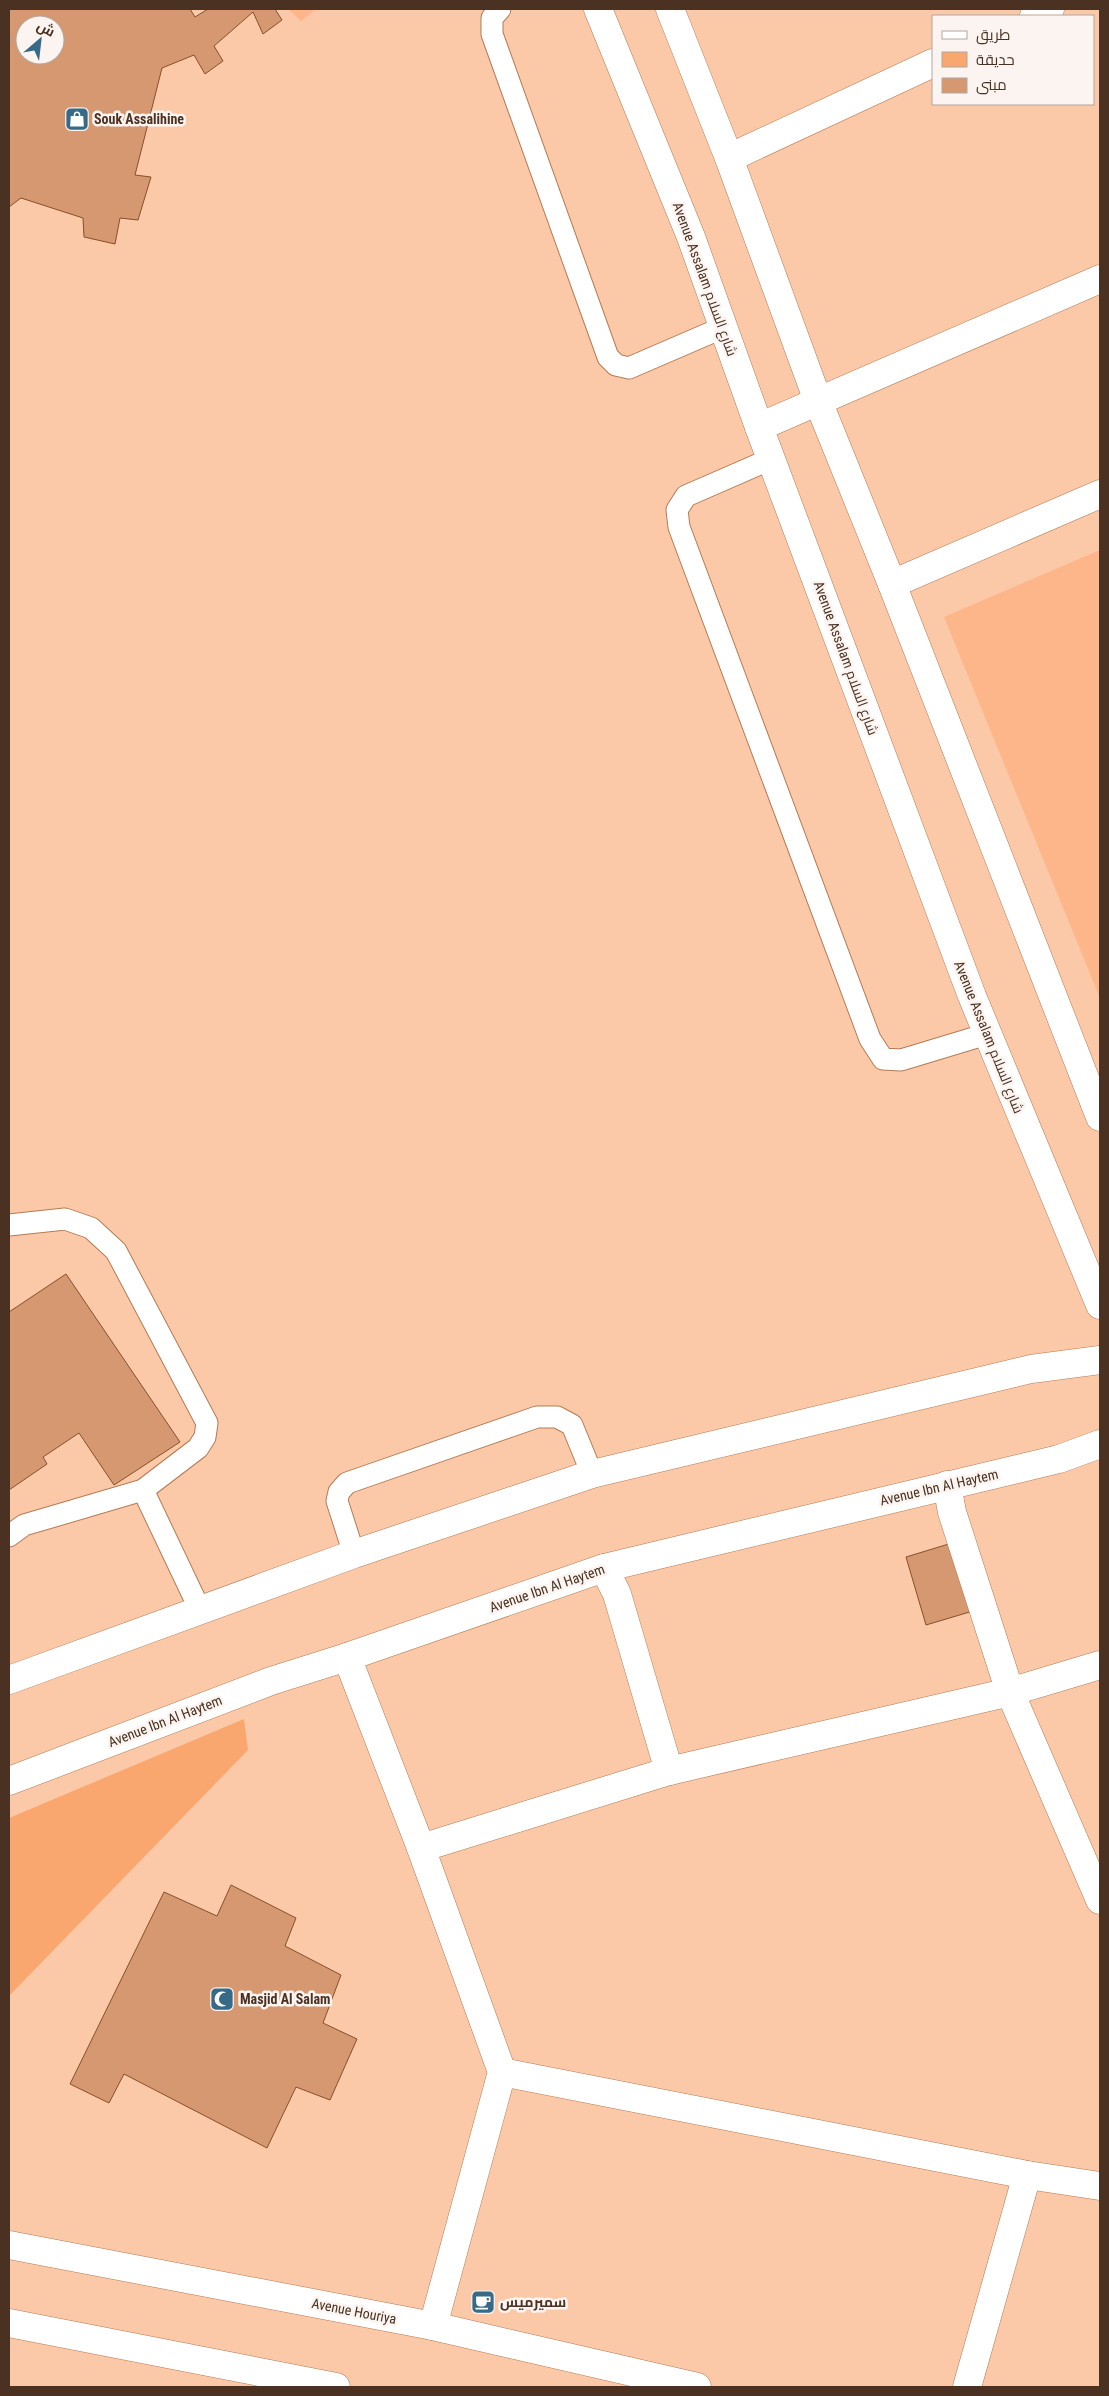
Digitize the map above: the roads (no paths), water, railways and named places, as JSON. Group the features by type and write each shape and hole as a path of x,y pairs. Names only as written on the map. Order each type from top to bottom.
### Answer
{"street":[{"name":"Avenue Assalam شارع السلام","path":"598,9 691,237 759,427 987,1034 1100,1305"},
{"path":"670,9 729,158 818,401 892,584 1100,1117"},
{"path":"1036,15 1050,9"},
{"path":"729,158 932,63"},
{"path":"759,427 1100,279"},
{"path":"892,584 1100,494"},
{"path":"9,1680 354,1554 592,1474 1032,1369 1100,1360"},
{"name":"Avenue Ibn Al Haytem","path":"9,1781 272,1681 604,1568 1060,1459 1100,1444"},
{"path":"947,1485 952,1512 1010,1692 1100,1900"},
{"path":"604,1568 617,1594 669,1772"},
{"path":"347,1657 421,1848 502,2072 433,2326"},
{"path":"421,1848 669,1772 1010,1692 1100,1664"},
{"path":"502,2072 1027,2175 1100,2186"},
{"path":"967,2387 1027,2175"},
{"name":"Avenue Houriya","path":"9,2245 433,2326 697,2387"},
{"path":"9,2323 336,2387"}],"lane":[{"path":"500,9 492,18 492,34 608,357 616,365 629,368 724,327"},
{"path":"771,459 686,496 677,510 679,526 870,1039 883,1059 901,1060 987,1034"},
{"path":"9,1226 65,1219 91,1228 116,1251 207,1423 206,1437 198,1448 143,1490 24,1524 9,1536"},
{"path":"354,1554 337,1501 339,1492 347,1483 537,1417 557,1417 572,1425 592,1474"},
{"path":"143,1490 200,1610"}],"place":[{"name":"Souk Assalihine","path":"77,119"},
{"name":"Masjid Al Salam","path":"222,1999"},
{"name":"سميرميس","path":"483,2302"}]}
